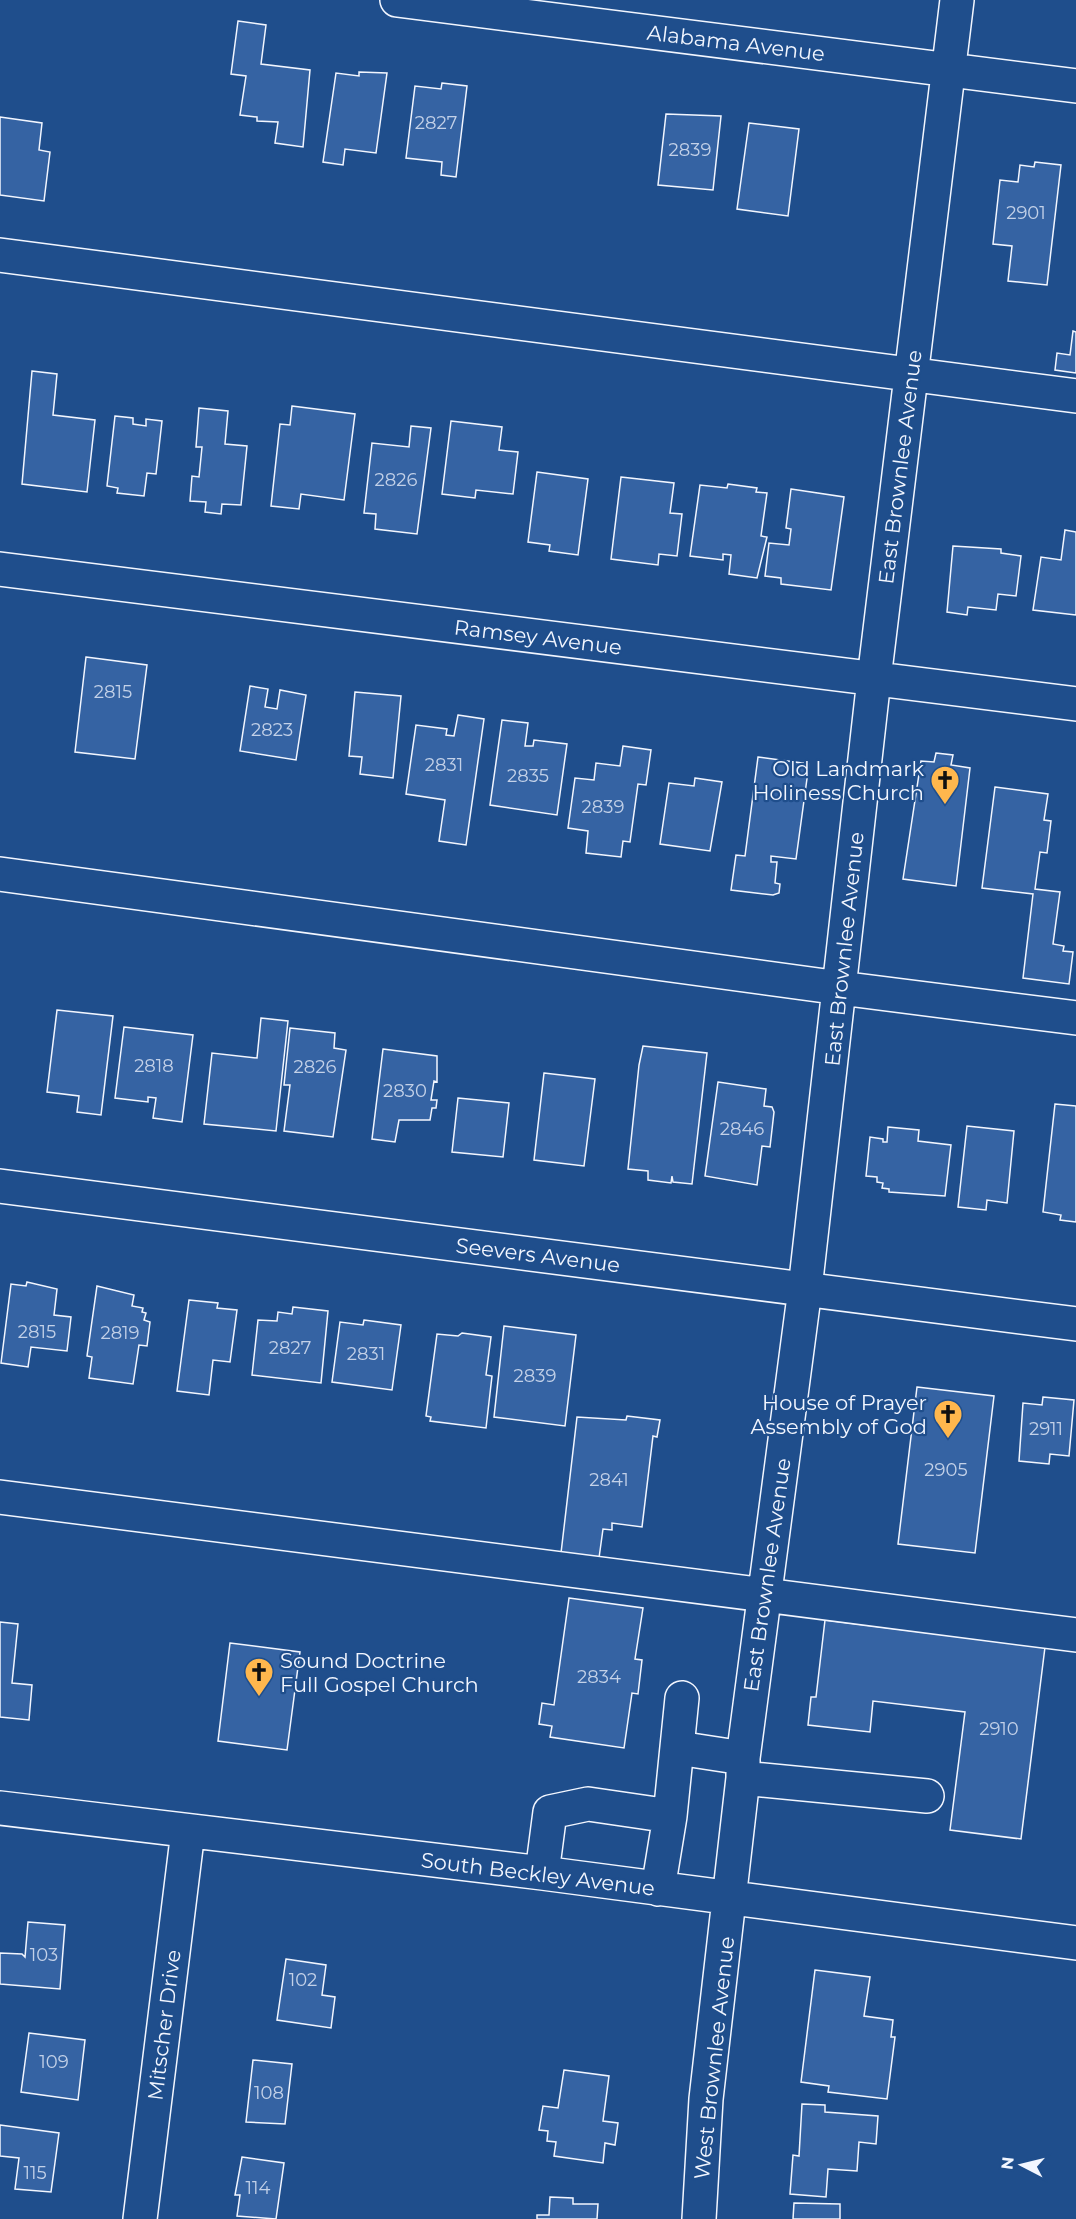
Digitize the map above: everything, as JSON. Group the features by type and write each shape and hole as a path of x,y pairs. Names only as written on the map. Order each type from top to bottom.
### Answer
{"street":[{"name":"Alabama Avenue","path":"397,0 1076,86"},
{"name":"East Brownlee Avenue","path":"730,1898 743,1768 805,1289 874,679 957,0"},
{"path":"0,255 1076,396"},
{"name":"Ramsey Avenue","path":"0,569 1076,705"},
{"path":"0,874 1076,1018"},
{"name":"Seevers Avenue","path":"0,1186 1076,1324"},
{"path":"0,1497 1076,1635"},
{"path":"657,1889 670,1816 682,1698"},
{"path":"678,1749 743,1768 927,1796"},
{"path":"542,1873 550,1812 588,1804 670,1816"},
{"name":"South Beckley Avenue","path":"0,1808 542,1873 1076,1943"},
{"name":"Mitscher Drive","path":"140,2219 188,1831"},
{"name":"West Brownlee Avenue","path":"699,2219 706,2100 730,1898"}],"building":[{"path":"238,21 266,25 261,64 310,70 303,147 275,143 278,122 257,121 257,117 240,115 246,76 231,74"},
{"path":"359,72 387,73 376,153 345,149 343,165 323,162 336,73 359,76"},
{"path":"442,83 467,86 456,177 441,175 442,162 406,158 415,86 441,89"},
{"path":"666,114 721,116 713,190 658,185"},
{"path":"0,117 42,123 39,150 50,152 44,201 0,195"},
{"path":"749,123 799,129 788,216 737,209"},
{"path":"1035,162 1061,165 1047,285 1008,281 1012,246 993,244 1000,180 1018,182 1020,165 1034,167"},
{"path":"1073,331 1076,332 1076,373 1055,370 1057,353 1070,355"},
{"path":"32,371 57,374 53,415 95,420 87,492 22,484"},
{"path":"292,406 355,414 344,500 301,494 299,509 271,506 280,424 290,425"},
{"path":"199,408 228,411 225,444 247,446 241,505 222,504 221,514 205,512 206,502 190,501 192,476 199,477 202,447 196,447"},
{"path":"115,416 133,418 133,424 146,426 146,419 162,421 156,474 147,473 144,496 117,493 118,488 107,486"},
{"path":"451,421 502,427 499,450 518,452 513,494 476,490 475,498 442,494"},
{"path":"411,426 431,428 417,534 375,529 376,514 364,513 372,443 409,447"},
{"path":"537,472 588,479 578,555 549,551 550,545 528,542"},
{"path":"621,477 674,483 670,513 682,514 677,556 659,554 658,565 611,559"},
{"path":"728,484 757,488 756,492 767,493 761,536 767,537 757,578 729,574 731,555 723,554 723,560 690,556 700,485 727,488"},
{"path":"791,489 844,497 831,590 781,584 781,578 765,576 769,543 789,545 791,529 786,528"},
{"path":"1065,530 1076,532 1076,615 1033,610 1041,557 1061,560"},
{"path":"953,546 1001,549 1001,553 1021,556 1016,596 998,594 996,610 968,607 967,615 947,612"},
{"path":"86,657 147,665 135,759 75,752"},
{"path":"250,686 268,689 265,707 277,709 280,690 306,695 296,760 240,751"},
{"path":"355,692 401,696 393,778 360,774 362,757 349,756"},
{"path":"458,715 484,719 466,845 439,841 445,800 406,794 416,725 447,729 446,735 454,736"},
{"path":"502,720 528,723 525,746 533,746 534,740 567,744 557,815 490,805"},
{"path":"623,746 651,750 646,785 638,784 630,842 623,841 621,857 586,853 588,831 568,828 575,778 594,780 596,763 620,766"},
{"path":"936,753 953,755 951,765 970,768 956,886 903,879 921,761 934,762"},
{"path":"758,757 809,764 796,859 771,856 771,862 777,862 775,883 780,884 779,893 773,895 731,890 736,855 745,856"},
{"path":"695,778 722,782 710,851 660,844 669,783 694,786"},
{"path":"995,787 1048,794 1044,820 1051,821 1047,853 1040,852 1035,889 1060,892 1053,944 1064,946 1063,951 1073,952 1069,984 1023,978 1033,894 982,888"},
{"path":"57,1010 113,1016 101,1115 77,1112 79,1096 47,1092"},
{"path":"261,1018 288,1021 276,1131 204,1124 212,1053 257,1058"},
{"path":"124,1027 193,1035 182,1122 153,1118 156,1098 148,1097 148,1102 115,1098"},
{"path":"290,1028 335,1033 334,1048 346,1050 333,1137 284,1131 290,1085 284,1085"},
{"path":"643,1046 707,1053 692,1184 673,1182 672,1176 671,1183 648,1180 648,1171 628,1169"},
{"path":"383,1049 437,1056 437,1082 434,1081 431,1100 437,1100 436,1108 432,1108 430,1120 399,1120 395,1142 372,1139"},
{"path":"544,1073 595,1079 584,1166 534,1160"},
{"path":"718,1082 766,1089 764,1106 772,1107 774,1112 770,1147 762,1146 757,1185 705,1176"},
{"path":"458,1098 509,1103 503,1157 452,1152"},
{"path":"1055,1104 1076,1106 1076,1222 1060,1220 1061,1215 1043,1212"},
{"path":"967,1126 1014,1131 1007,1203 987,1200 986,1210 958,1207"},
{"path":"888,1127 919,1130 918,1141 951,1145 945,1196 889,1192 889,1189 882,1188 883,1183 877,1182 877,1177 866,1176 870,1137 887,1142"},
{"path":"27,1282 57,1289 54,1315 71,1317 67,1351 31,1347 28,1367 1,1363 11,1284 26,1286"},
{"path":"97,1286 134,1295 132,1306 143,1308 142,1312 146,1313 144,1320 150,1322 147,1346 139,1345 133,1384 89,1378 92,1357 87,1356"},
{"path":"189,1300 218,1303 217,1308 237,1310 230,1362 213,1360 209,1395 177,1391"},
{"path":"293,1307 328,1311 321,1383 252,1375 258,1320 277,1321 278,1312 292,1314"},
{"path":"364,1320 401,1325 392,1390 332,1382 340,1322 363,1325"},
{"path":"504,1326 576,1335 565,1426 494,1417"},
{"path":"462,1333 491,1337 486,1375 492,1376 486,1428 430,1421 431,1417 426,1416 437,1334 458,1336"},
{"path":"917,1387 994,1396 975,1553 898,1544"},
{"path":"1043,1397 1074,1400 1069,1456 1050,1454 1049,1464 1019,1461 1023,1403 1042,1405"},
{"path":"627,1416 660,1420 657,1437 653,1436 642,1527 612,1523 612,1530 603,1529 599,1558 561,1553 577,1417 626,1420"},
{"path":"569,1598 643,1608 635,1659 642,1660 638,1694 632,1693 624,1748 550,1737 552,1726 539,1724 542,1703 554,1705"},
{"path":"825,1620 977,1639 1046,1639 1021,1839 950,1830 965,1712 873,1701 870,1732 808,1725 811,1697 816,1697"},
{"path":"0,1622 18,1624 12,1683 32,1685 29,1720 0,1717"},
{"name":"Sound Doctrine Full Gospel Church","path":"230,1643 300,1652 287,1750 218,1741"},
{"path":"28,1922 65,1925 60,1989 0,1984 0,1953 22,1954 25,1957"},
{"path":"286,1959 326,1965 322,1995 335,1997 331,2028 277,2020"},
{"path":"815,1970 870,1977 864,2016 893,2020 891,2037 895,2037 887,2099 828,2092 829,2086 801,2082"},
{"path":"29,2033 85,2040 78,2100 21,2092"},
{"path":"253,2060 292,2064 285,2124 246,2122"},
{"path":"564,2070 609,2076 603,2121 618,2123 615,2145 605,2143 603,2163 554,2156 556,2142 547,2141 548,2131 539,2130 543,2106 558,2108"},
{"path":"802,2104 825,2105 825,2112 878,2116 876,2144 859,2142 857,2171 828,2169 826,2197 790,2194 793,2155 799,2156"},
{"path":"0,2125 59,2133 51,2192 15,2189 19,2158 0,2156"},
{"path":"242,2157 284,2163 276,2219 237,2216 240,2195 235,2195"},
{"path":"550,2197 573,2198 573,2204 598,2204 597,2219 537,2219 537,2215 549,2215"},
{"path":"794,2203 840,2204 840,2219 793,2219"}],"place":[{"name":"Old Landmark Holiness Church","path":"945,806"},
{"name":"House of Prayer Assembly of God","path":"948,1440"},
{"name":"Sound Doctrine Full Gospel Church","path":"259,1698"}]}
